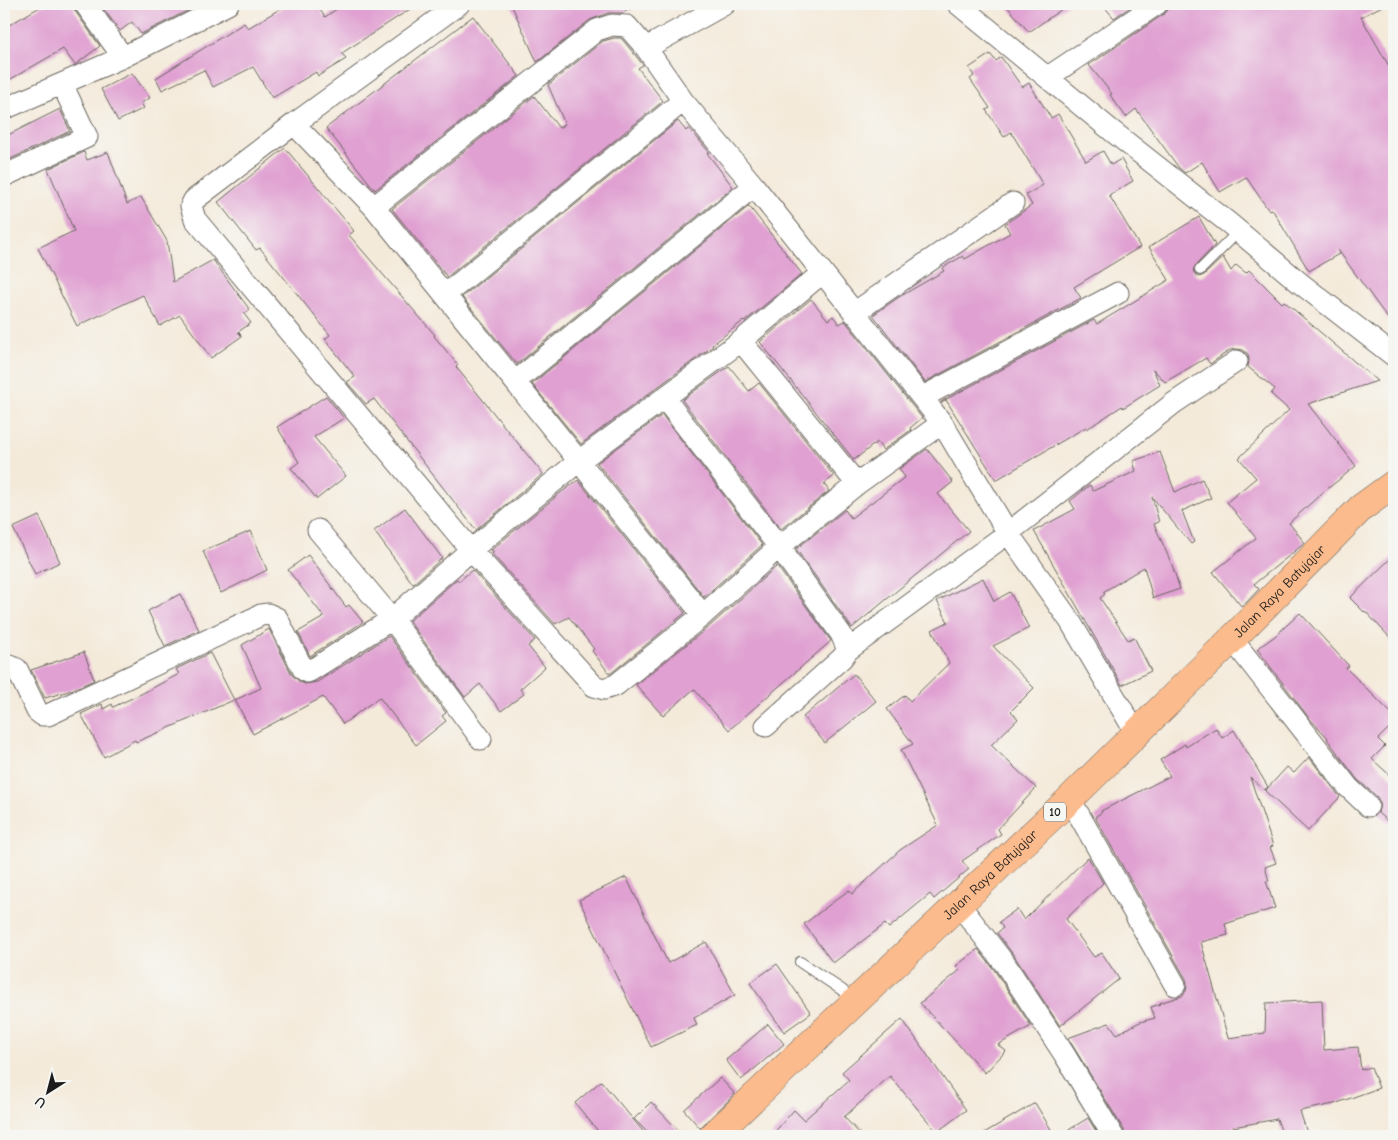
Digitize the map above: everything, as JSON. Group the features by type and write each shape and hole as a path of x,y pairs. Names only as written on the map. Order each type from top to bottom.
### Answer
{"highway":[{"name":"Jalan Raya Batujajar","path":"712,1136 1070,798 1232,639 1361,508 1394,484"}],"street":[{"path":"85,4 123,57"},
{"path":"4,109 123,57 228,4"},
{"path":"459,4 198,195 191,206 192,213 195,219 471,550 594,686 604,689 616,685 703,615 779,548 857,484 942,423"},
{"path":"646,48 725,4"},
{"path":"958,4 1112,131 1239,231 1300,283 1394,356"},
{"path":"1048,77 1157,4"},
{"path":"374,207 597,30 612,25 626,26 646,48 683,101 754,186 942,423 1008,533 1070,621 1136,733"},
{"path":"4,176 87,137 62,84"},
{"path":"446,294 683,101"},
{"path":"294,124 374,207 703,615"},
{"path":"516,382 754,186"},
{"path":"854,313 1014,203"},
{"path":"4,668 10,666 17,669 37,712 42,715 48,715 261,615 268,614 277,618 306,672 392,619 471,550 580,461 741,341 822,273"},
{"path":"923,397 1118,293"},
{"path":"741,341 857,484"},
{"path":"766,726 842,658 848,650 1008,533 1174,403 1237,362"},
{"path":"665,399 779,548 841,634 848,650"},
{"path":"318,530 392,619 481,739"},
{"path":"1232,639 1348,786 1368,806"},
{"path":"1070,798 1175,985"},
{"path":"958,903 1005,964 1066,1057 1113,1136"}],"lane":[{"path":"1200,270 1239,231"},
{"path":"800,962 842,990 854,1001"}],"building":[{"path":"45,4 73,4 75,11 100,46 75,65 63,49 4,83 4,28"},
{"path":"100,4 201,4 141,34 132,22 120,31"},
{"path":"288,4 316,4 325,17 344,4 418,4 342,53 346,59 318,76 316,72 272,98 253,67 213,87 204,70 162,90 156,78 244,23 248,28"},
{"path":"511,4 642,4 622,13 608,13 590,20 537,62"},
{"path":"1005,4 1069,4 1029,32"},
{"path":"1102,4 1135,4 1114,18"},
{"path":"1169,4 1386,4 1361,17 1394,75 1394,327 1338,250 1339,254 1309,271 1272,209 1269,211 1246,177 1220,192 1202,162 1185,173 1179,168 1136,109 1126,117 1110,95 1112,94 1089,65 1164,14 1168,10"},
{"path":"473,16 519,76 375,190 326,128"},
{"path":"621,38 643,65 638,68 663,101 447,277 392,209 534,96 559,128 565,124 548,85 603,41"},
{"path":"990,54 996,61 1001,57 1022,87 1029,83 1051,118 1058,114 1086,161 1103,151 1111,165 1121,159 1133,181 1109,195 1140,247 1074,287 1081,298 925,382 873,315 899,297 944,271 942,268 963,256 965,259 1010,233 1005,224 1032,205 1026,195 1043,185 1011,132 1004,137 986,110 990,108 970,79 974,76 969,68"},
{"path":"132,73 150,98 141,103 144,108 118,121 101,89"},
{"path":"60,109 70,131 4,162 4,137"},
{"path":"678,121 686,131 689,128 709,152 707,153 733,187 517,364 462,297"},
{"path":"285,148 354,231 349,235 435,335 458,365 456,367 543,474 476,530 374,399 366,404 347,382 355,377 325,339 330,335 260,248 256,250 218,202"},
{"path":"84,152 87,160 108,152 127,204 141,197 167,241 173,282 213,260 250,310 244,314 251,323 238,332 242,336 211,358 180,315 160,326 143,295 77,326 38,248 74,231 48,169"},
{"path":"749,206 802,274 713,346 581,444 532,384"},
{"path":"1199,217 1215,245 1195,266 1193,271 1196,275 1199,277 1204,275 1223,257 1231,271 1236,265 1246,273 1249,270 1282,303 1284,301 1377,381 1308,404 1356,466 1289,523 1305,543 1254,584 1259,589 1242,607 1213,572 1256,538 1227,502 1256,478 1239,458 1289,410 1271,394 1275,389 1248,367 1248,354 1243,350 1230,350 1210,364 1206,358 1165,382 1153,369 1160,385 996,480 946,400 941,402 1094,320 1097,324 1169,280 1149,247"},
{"path":"811,299 828,320 833,316 839,324 846,322 922,418 910,428 911,430 883,450 877,442 854,460 760,342"},
{"path":"729,366 749,391 759,383 834,476 824,484 829,491 781,529 682,400"},
{"path":"326,396 344,418 314,437 346,476 317,499 291,468 299,462 277,427"},
{"path":"662,415 762,545 704,597 597,463"},
{"path":"927,449 953,482 938,494 969,531 852,628 796,549 845,510 851,518 905,477 899,469"},
{"path":"1160,452 1175,492 1202,479 1211,498 1182,511 1194,542 1191,544 1152,497 1159,522 1154,524 1180,589 1153,598 1144,567 1103,592 1105,594 1100,598 1128,640 1134,637 1151,671 1122,685 1034,531 1075,509 1070,501 1090,485 1093,491 1136,471 1133,461"},
{"path":"578,480 685,613 610,674 592,651 594,649 569,617 555,624 492,554 494,552 491,550"},
{"path":"405,508 442,558 413,584 374,531"},
{"path":"39,516 60,562 35,574 13,528"},
{"path":"251,531 267,570 221,593 203,551"},
{"path":"308,555 346,607 349,605 363,622 310,656 298,632 324,617 288,570"},
{"path":"1394,555 1394,642 1350,598"},
{"path":"777,566 831,641 729,730 694,689 663,716 636,685 711,625"},
{"path":"472,570 535,640 528,646 545,667 520,689 524,694 501,711 480,684 465,697 409,621 457,579 459,581"},
{"path":"983,578 994,601 1010,592 1029,628 993,646 1034,688 1011,711 1018,719 991,745 1036,788 998,829 1001,834 962,861 969,869 934,899 930,894 889,928 885,924 833,963 804,924 849,890 852,894 900,850 938,825 901,750 913,744 887,709 905,695 910,701 949,663 932,630 948,622 937,601"},
{"path":"180,594 199,630 165,646 148,611"},
{"path":"1300,613 1349,666 1346,668 1394,716 1394,723 1378,739 1385,746 1372,759 1394,779 1394,827 1378,813 1380,803 1377,797 1357,779 1328,738 1309,718 1257,649 1275,636"},
{"path":"269,629 292,675 305,684 317,682 389,636 446,713 442,716 446,721 416,745 379,697 343,724 323,697 253,734 235,700 261,688 242,645"},
{"path":"84,652 94,680 69,691 45,698 31,670"},
{"path":"210,653 234,700 136,742 135,740 104,757 81,714 102,704 103,709 112,704 113,707 141,694 179,674 176,669"},
{"path":"854,674 876,701 825,743 803,717"},
{"path":"1216,728 1222,738 1234,730 1268,787 1264,790 1250,777 1273,846 1270,847 1276,863 1265,867 1269,881 1266,881 1275,908 1225,924 1228,935 1201,942 1228,1038 1265,1033 1266,1003 1322,1000 1324,1050 1358,1047 1361,1070 1371,1067 1379,1088 1334,1104 1300,1111 1307,1133 1296,1136 1283,1136 1277,1119 1233,1127 1234,1133 1212,1136 1125,1136 1124,1130 1068,1038 1109,1023 1117,1034 1140,1022 1155,1018 1151,1007 1182,996 1186,991 1187,985 1186,979 1095,817 1101,811 1170,776 1160,760 1185,744 1186,747"},
{"path":"1309,757 1340,797 1308,831 1265,791 1287,767 1294,773"},
{"path":"1088,857 1103,883 1066,919 1094,957 1102,953 1119,979 1060,1026 997,933 1003,928 999,922 1017,909 1024,920"},
{"path":"626,877 668,963 706,942 735,995 694,1018 697,1025 651,1047 579,900"},
{"path":"978,949 995,971 1031,1026 998,1045 1006,1051 985,1073 920,1003 960,970 956,966"},
{"path":"777,964 811,1013 784,1032 750,983"},
{"path":"902,1019 966,1110 937,1132 890,1076 844,1117 862,1136 771,1136 794,1110 804,1120 849,1080 842,1072"},
{"path":"768,1024 784,1044 741,1080 726,1060"},
{"path":"720,1078 735,1094 700,1128 684,1110"},
{"path":"601,1081 647,1136 602,1136 575,1103"},
{"path":"651,1102 684,1136 651,1136 634,1119"},
{"path":"1035,1103 1055,1136 979,1136"},
{"path":"1088,1118 1099,1136 1059,1136"}]}
